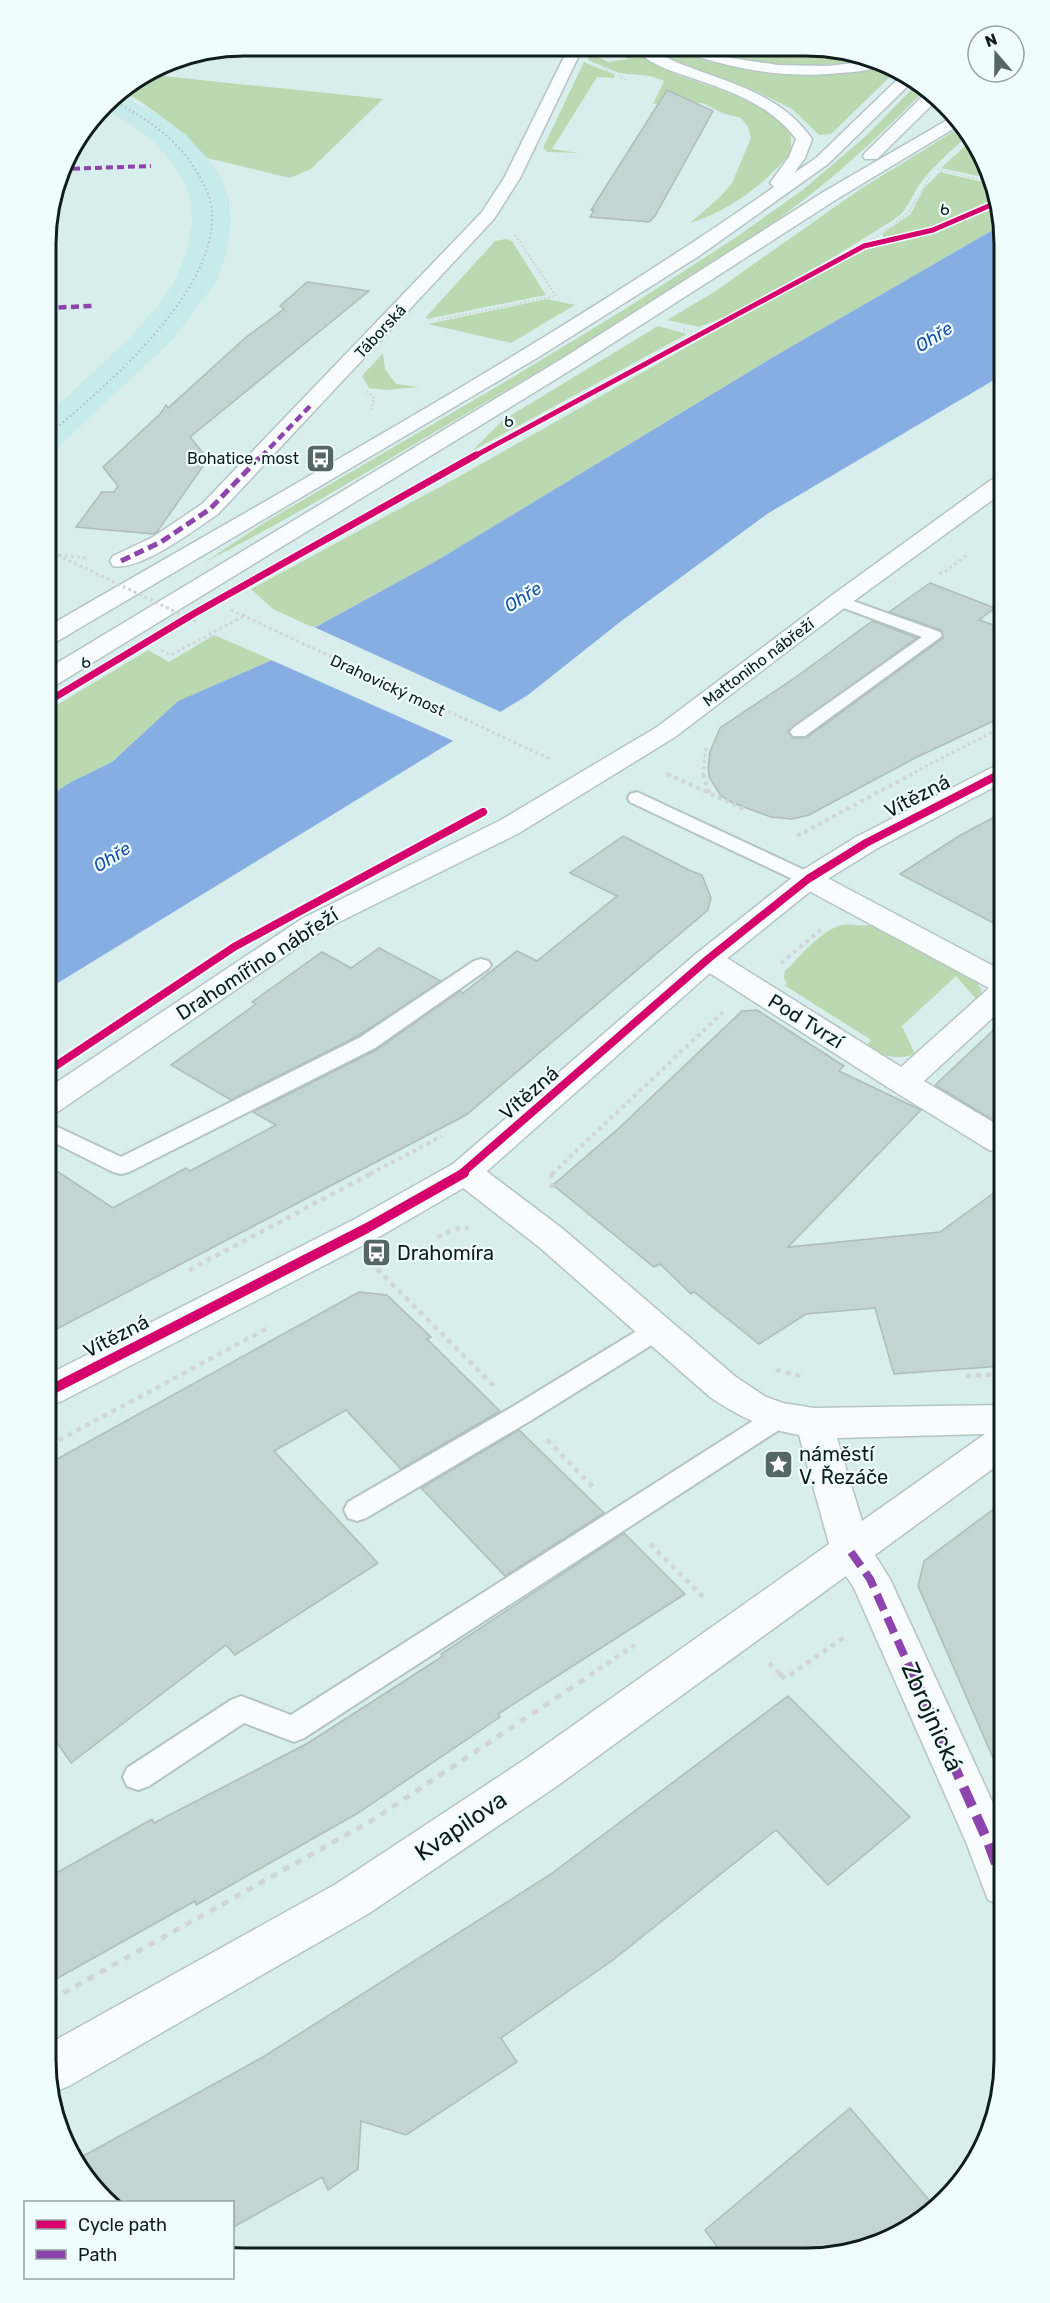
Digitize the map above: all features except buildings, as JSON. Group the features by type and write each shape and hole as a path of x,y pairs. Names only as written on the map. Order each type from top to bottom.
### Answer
{"main road":[{"name":"Táborská","path":"121,561 161,542 218,501 488,215 512,178 572,55"},
{"path":"654,55 767,105 784,116 797,129 804,139 801,150 762,205"},
{"path":"706,55 723,61 765,68 838,69 867,65"},
{"path":"56,632 530,354 693,252 822,161 903,82"},
{"path":"831,195 928,100"},
{"name":"6","path":"56,675 567,364 831,195 951,124"},
{"name":"Mattoniho nábřeží","path":"509,827 666,732 838,601 994,489"},
{"name":"Vítězná","path":"56,1387 367,1228 465,1172 708,959 808,879 867,843 994,777"},
{"name":"Drahomířino nábřeží","path":"56,1098 313,924 509,827"},
{"path":"808,879 994,978"},
{"name":"Pod Tvrzí","path":"708,959 994,1138"},
{"path":"903,1083 994,999"},
{"path":"465,1172 551,1238 723,1388 753,1407 796,1420 889,1423 994,1419"},
{"path":"796,1420 851,1552 994,1448"},
{"name":"Kvapilova","path":"56,2067 352,1899 542,1772 851,1552"},
{"name":"Zbrojnická","path":"851,1552 870,1579 994,1836"}],"lane":[{"path":"799,732 934,636 838,601"},
{"path":"637,798 808,879"},
{"path":"56,1135 121,1166 367,1042 481,965"},
{"path":"357,1510 521,1414 657,1330"},
{"path":"138,1777 241,1709 294,1729 622,1518 796,1420"}],"path":[{"path":"854,251 908,213 924,185 944,161"},
{"path":"936,169 983,180"},
{"path":"513,231 555,296"},
{"path":"864,246 892,240"},
{"path":"438,320 555,296 566,299"},
{"path":"675,326 702,334"},
{"path":"692,340 712,329"},
{"path":"367,391 374,398 369,416"},
{"path":"56,553 121,561"},
{"path":"56,556 196,617"},
{"path":"176,624 196,617"},
{"path":"659,769 749,812"},
{"path":"789,830 798,835"},
{"path":"552,1191 551,1175 730,1005"},
{"path":"183,1273 446,1134"},
{"path":"429,1242 461,1227 472,1228"},
{"path":"366,1275 387,1264"},
{"path":"377,1269 622,1518 785,1679"},
{"path":"56,1442 271,1326"},
{"path":"767,1365 806,1378"},
{"path":"956,1377 994,1375"},
{"path":"695,1605 705,1599"},
{"path":"56,1997 371,1821 646,1638"}],"shaded area":[{"path":"126,97 157,114 185,134 206,155 221,177 229,200 231,223 226,254 215,284 171,341 56,449 56,407 131,337 156,308 174,283 186,254 192,224 191,203 184,181 170,160 151,139 110,111"}],"green space":[{"path":"589,55 595,55 608,62 628,59 622,55 642,55 653,64 671,72 745,100 778,121 791,136 791,153 745,196 718,212 690,223 721,196 732,183 751,138 748,127 741,118 722,113 703,103 653,104 664,81 651,76 619,73 588,60"},
{"path":"666,55 688,55 722,65 764,72 826,74 876,69 891,76 831,134 819,135 792,109 758,92"},
{"path":"720,55 807,55 853,61 783,65 740,61"},
{"path":"584,62 615,75 614,78 597,77 552,149 579,153 548,152 543,148"},
{"path":"160,76 383,99 311,169 290,178 207,158 185,134 129,95"},
{"path":"913,88 921,94 853,159 822,185 725,256 555,362 306,508 205,562 262,524 630,306 735,238 804,189 866,136"},
{"path":"956,130 963,140 928,173 904,211 832,258 735,313 699,327 667,320 714,292 859,190"},
{"path":"966,145 982,177 941,168"},
{"path":"940,172 984,182 989,201 928,228 898,236 883,237 883,233 910,215 924,188"},
{"path":"991,208 993,230 775,356 436,561 314,628 273,609 251,589 460,476 745,314 869,248 933,234"},
{"path":"506,239 512,241 546,295 427,319 426,317 495,241"},
{"path":"547,299 575,305 511,343 428,324"},
{"path":"658,326 687,334 472,451 503,420"},
{"path":"383,353 385,369 396,384 419,387 386,390 369,388 362,376"},
{"path":"214,635 272,660 178,701 112,762 56,791 56,706 148,650 169,662"},
{"path":"873,923 976,980 982,991 976,999 956,976 902,1026 915,1054 902,1057 890,1056 866,1046 871,1040 784,985 787,984 784,978 785,971 822,935 841,925"}],"water":[{"name":"Ohře","path":"993,230 994,380 767,514 620,622 528,695 56,984 56,791 112,762 178,701 272,660 314,628 436,561 775,356"}],"pier":[{"path":"312,626 503,713 456,742 269,659"}],"railway":[{"path":"56,428 97,393 152,337 177,306 196,275 209,243 212,212 210,199 191,163 164,134 118,103"}],"marked path":[{"path":"71,169 151,166"},
{"path":"56,308 92,306"},
{"path":"121,561 161,542 210,509 312,404"},
{"path":"851,1552 870,1579 994,1858"}],"cycle path":[{"name":"6","path":"56,697 195,613 478,454 864,246 933,230 990,205"},
{"path":"56,1387 367,1228 465,1172 708,959 808,879 866,843 994,777"},
{"path":"56,1066 234,947 483,812"}],"place":[{"name":"Bohatice, most","path":"320,458"},
{"name":"Drahomíra","path":"376,1253"},
{"name":"náměstí V. Řezáče","path":"778,1465"}]}
